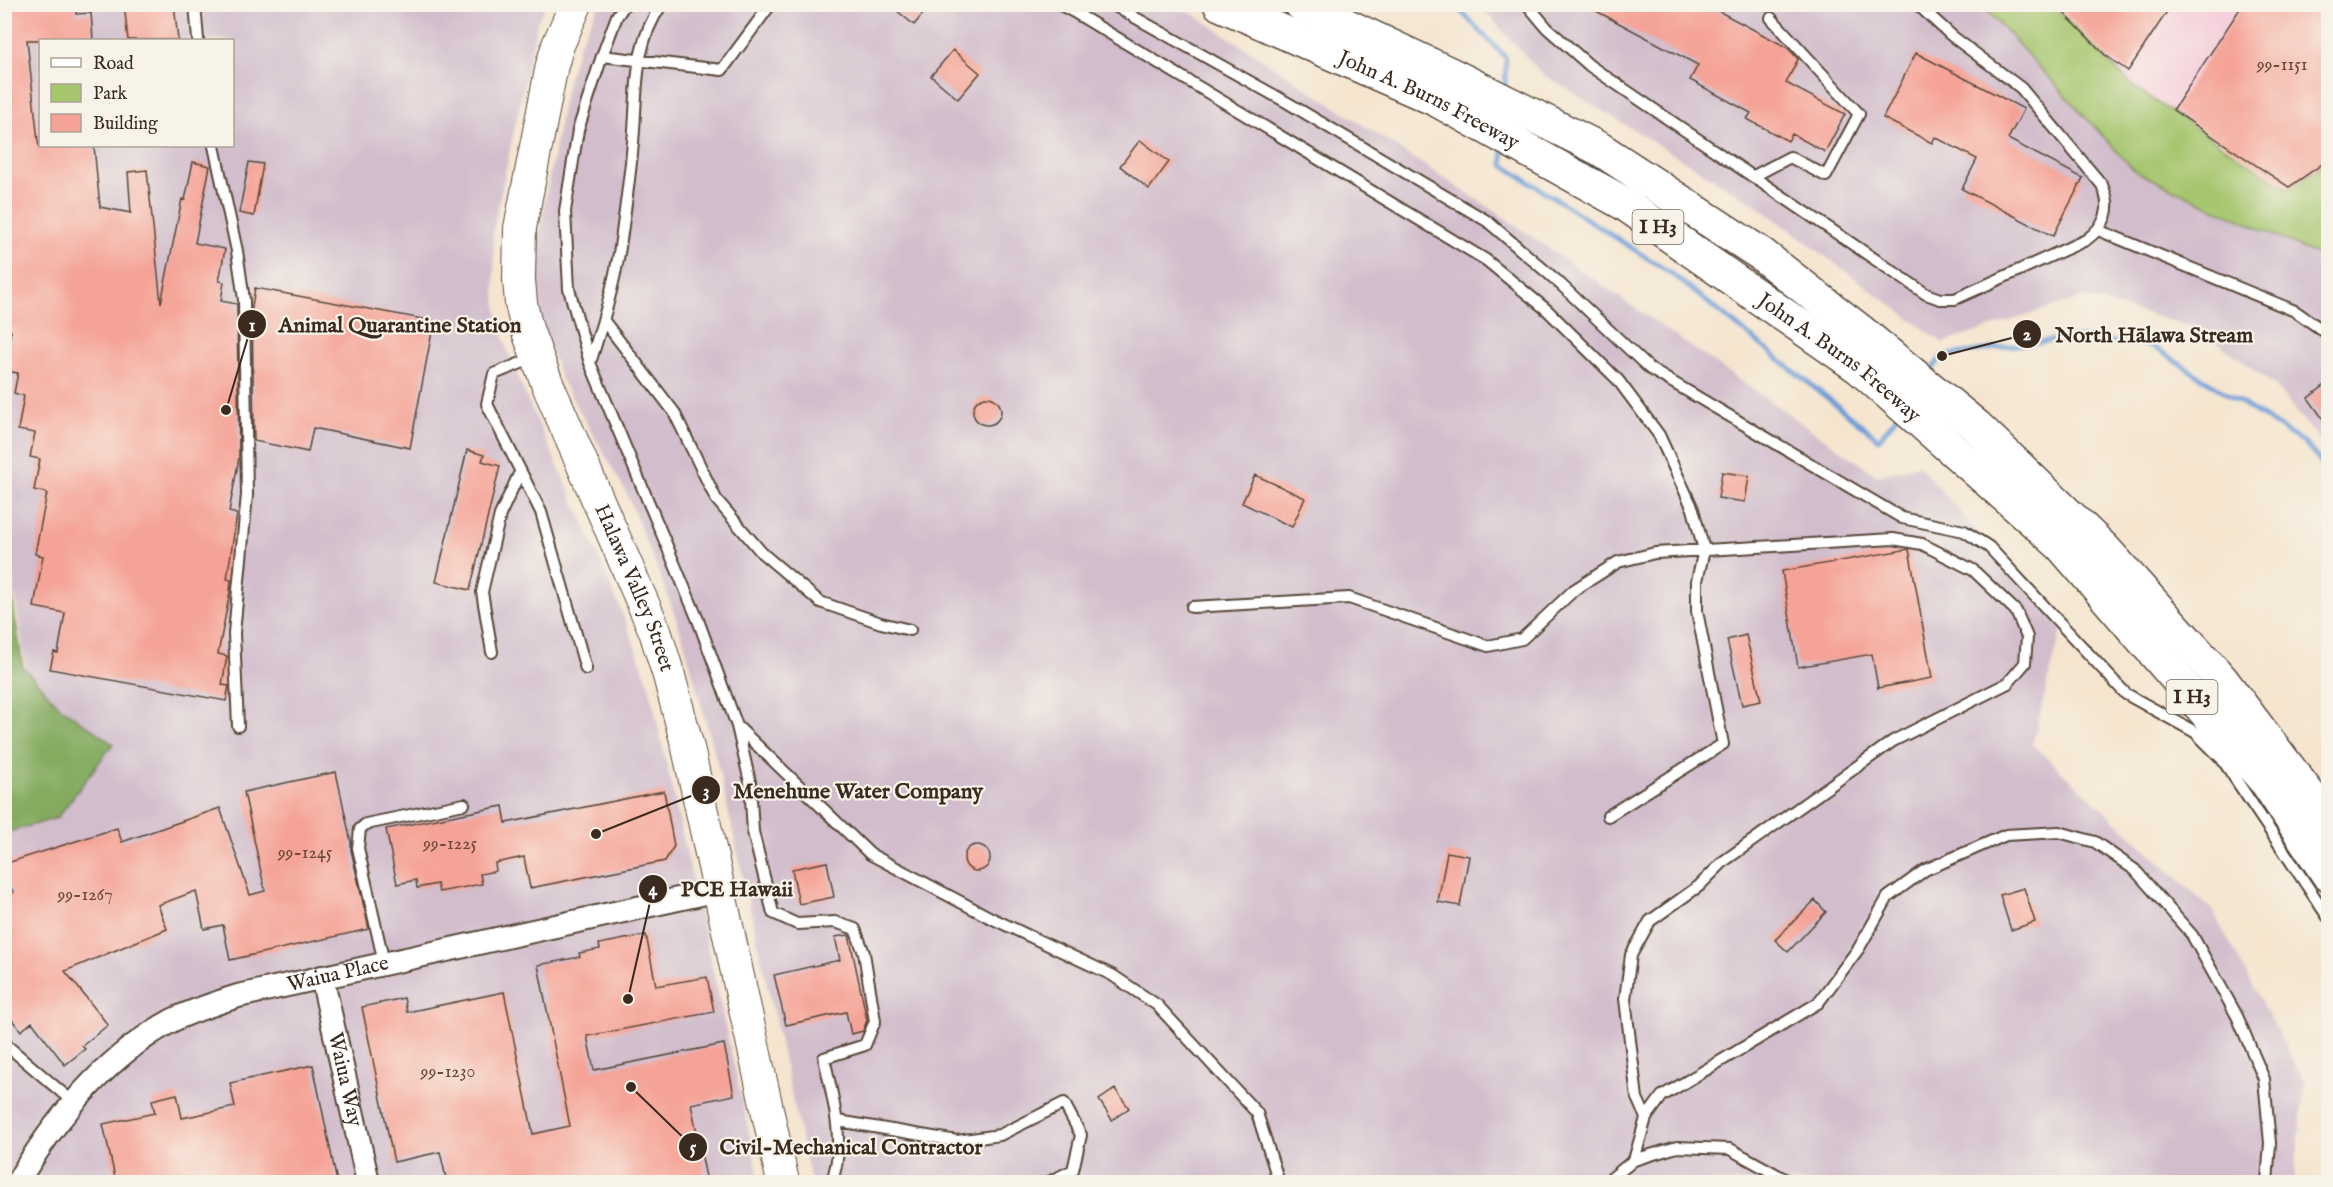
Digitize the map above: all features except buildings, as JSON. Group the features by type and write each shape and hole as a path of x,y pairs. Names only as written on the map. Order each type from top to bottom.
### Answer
{"highway":[{"name":"John A. Burns Freeway","path":"1220,4 1437,100 1625,204 1860,368 2052,519 2105,550 2221,679 2328,820"},
{"name":"John A. Burns Freeway","path":"1301,4 1452,75 1600,149 1761,254 1976,426 2052,519 2061,545 2268,784 2328,874"}],"street":[{"name":"Halawa Valley Street","path":"576,4 552,65 520,228 521,303 536,357 655,631 686,736 783,1182"},
{"name":"Waiua Place","path":"21,1176 47,1135 73,1102 124,1054 145,1037 203,1007 238,996 719,890"},
{"name":"Waiua Way","path":"322,977 368,1182"}],"lane":[{"path":"195,4 198,39"},
{"path":"625,4 617,16 602,56 578,130 565,211 569,289 590,363 698,620 737,726 750,782 753,832 773,913 797,924 835,922 855,929 864,953 875,1022 865,1045 824,1058 838,1121 835,1174 831,1182"},
{"path":"590,363 604,321 620,250 633,141 639,61 647,29 662,4"},
{"path":"602,56 722,70 771,4"},
{"path":"1059,4 1486,260 1546,310 1618,380 1659,435 1693,509 1704,550 1697,581 1697,611 1723,744 1608,816"},
{"path":"1111,4 1288,103 1487,221 1556,280 1650,369 1902,518 1964,531 1989,547 2126,694 2194,732 2222,759 2328,917"},
{"path":"1527,4 1547,28 1590,66 1926,294 1940,299 1955,299 2086,240 2098,230 2106,216 2108,198 2102,185 2021,88 1952,36 1917,4"},
{"path":"1754,176 1790,157 1826,176 1859,114 1772,18"},
{"path":"214,147 237,251 244,300 247,495 234,633 238,726"},
{"path":"2098,230 2295,311 2328,334"},
{"path":"604,321 674,412 716,500 762,553 820,602 880,624 910,630"},
{"path":"536,357 494,374 487,404 541,512 586,669"},
{"path":"492,652 482,592 500,515 520,472"},
{"path":"1192,607 1349,598 1488,646 1522,639 1574,590 1618,562 1655,553 1893,539 1922,544 1973,570 2016,611 2027,637 2025,663 2008,683 1893,741 1724,861 1699,886 1650,921 1631,955 1625,999 1636,1098 1646,1118"},
{"path":"737,726 870,854 989,917 1112,975 1156,1005 1257,1113 1279,1182"},
{"path":"384,963 358,848 357,838 360,829 366,824 464,804"},
{"path":"1634,1160 1646,1118 1662,1096 1818,1003 1859,948 1888,897 1925,870 2006,835 2059,832 2095,842 2135,870 2192,935 2237,1016 2264,1079 2270,1143 2267,1182"},
{"path":"4,1043 73,1102"},
{"path":"838,1121 957,1141 1000,1135 1064,1103 1081,1135 1073,1170 1049,1182"},
{"path":"1607,1182 1634,1160 1677,1147 1730,1149 1790,1182"}],"shaded area":[{"path":"5,5 546,5 537,22 493,231 498,318 524,392 587,530 648,681 760,1182 5,1182 4,737 26,668 4,529"},
{"path":"599,5 1171,5 1193,14 1499,214 1878,476 1919,465 2062,629 2032,744 2212,910 2305,1082 2294,1182 811,1182 720,774 684,642 667,593 625,490 561,379 543,328 536,257 539,233 566,86 579,44"},
{"path":"1479,5 1982,5 2136,172 2328,260 2328,450 2274,385 2198,328 2083,297 1943,343 1756,205 1541,73"},
{"path":"2142,5 2274,5 2193,127 2135,88 2106,58"}],"green space":[{"path":"1982,5 2052,5 2135,88 2288,189 2328,162 2328,260 2136,172"},
{"path":"5,552 23,667 59,706 113,744 57,818 5,833"}],"waterway":[{"path":"1454,4 1506,58 1505,89"},
{"path":"1503,149 1503,165 1672,274 1879,439 1898,415"},
{"path":"1929,374 1942,356 2074,337 2152,346 2304,443 2328,470"}],"place":[{"name":"North Hālawa Stream","path":"1942,356"},
{"name":"Animal Quarantine Station","path":"226,410"},
{"name":"Menehune Water Company","path":"596,834"},
{"name":"PCE Hawaii","path":"628,999"},
{"name":"Civil-Mechanical Contractor","path":"631,1087"}]}
